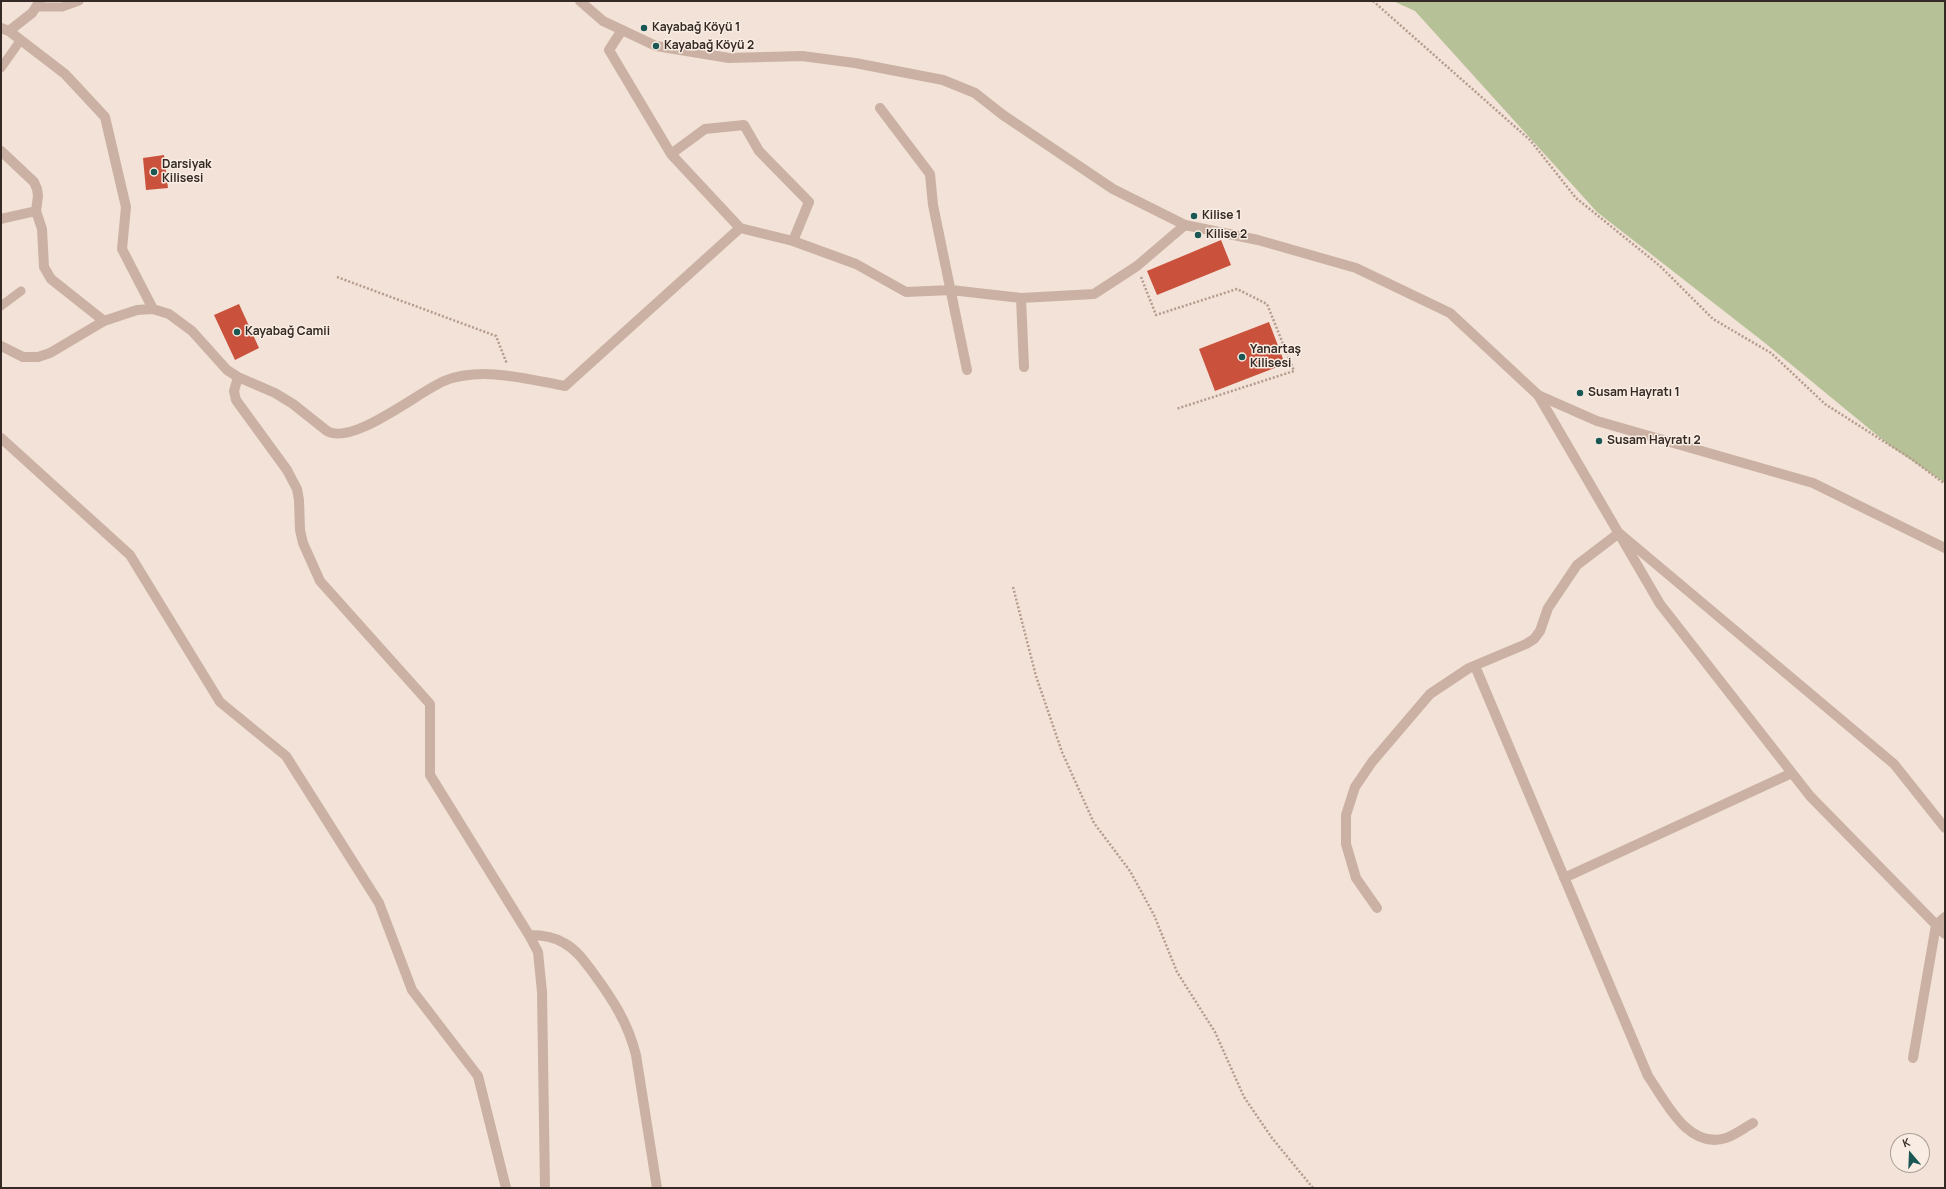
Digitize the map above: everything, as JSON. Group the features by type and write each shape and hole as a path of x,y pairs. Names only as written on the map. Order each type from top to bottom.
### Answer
{"street":[{"path":"580,1 603,22 656,46 729,58 802,56 856,63 943,80 975,94 1003,115 1113,189 1185,225 1258,240 1356,268 1450,313 1538,395 1660,604 1810,796 1945,934"},
{"path":"38,4 24,21 5,30 65,74 105,117 126,207 122,249 153,309"},
{"path":"622,30 609,50 671,154 740,228 793,241 856,264 906,292 951,290 1021,298 1094,294 1137,266 1185,225"},
{"path":"880,108 930,174 933,205 967,370"},
{"path":"671,154 705,129 744,125 759,151 809,202 793,241"},
{"path":"1,151 34,182 38,196 36,211 42,229 44,266 51,279 104,321"},
{"path":"1,219 36,211"},
{"path":"1,346 23,358 38,358 50,353 104,321 137,310 153,309 169,314 192,331 227,370 293,404 327,431 339,435 363,427 444,381 465,375 511,376 565,386 740,228"},
{"path":"1021,298 1024,367"},
{"path":"238,377 234,391 236,400 287,470 297,489 301,536 320,581 430,704 430,775 538,952 542,992 545,1188"},
{"path":"1538,395 1597,421 1813,483 1945,548"},
{"path":"1,438 130,555 220,702 286,756 379,903 412,990 478,1076 506,1188"},
{"path":"1377,908 1356,878 1346,844 1346,815 1355,787 1372,762 1430,694 1475,666 1526,644 1534,639 1540,631 1548,608 1577,564 1619,533"},
{"path":"1619,533 1894,764 1945,828"},
{"path":"1475,666 1648,1076 1684,1126 1692,1134 1703,1139 1715,1140 1727,1138 1753,1123"},
{"path":"1564,878 1792,773"},
{"path":"1913,1058 1936,925 1945,917"},
{"path":"529,935 545,935 555,938 571,947 583,960 622,1014 633,1041 636,1055 658,1188"}],"lane":[{"path":"38,4 62,7 79,1"},
{"path":"1,68 20,41"},
{"path":"1,306 22,291"}],"path":[{"path":"1373,1 1530,140 1576,198 1660,266 1713,319 1771,353 1825,404 1910,458 1945,484"},
{"path":"1137,266 1156,315 1237,289 1267,304 1294,371 1176,409"},
{"path":"337,277 496,336 511,376"},
{"path":"1013,587 1036,676 1062,752 1094,823 1130,871 1154,916 1177,972 1215,1032 1244,1096 1272,1138 1313,1188"}],"green space":[{"path":"1393,1 1945,1 1945,483 1889,445 1765,343 1597,212 1415,11"}],"building":[{"path":"164,155 168,188 146,190 143,158"},
{"path":"1221,240 1231,265 1157,295 1147,271"},
{"name":"Kayabağ Camii","path":"239,304 259,348 235,360 214,315"},
{"name":"Yanartaş Kilisesi","path":"1269,322 1285,364 1215,391 1199,349"}],"place":[{"name":"Kayabağ Köyü 1","path":"644,28"},
{"name":"Kayabağ Köyü 2","path":"656,46"},
{"name":"Darsiyak Kilisesi","path":"154,172"},
{"name":"Kilise 1","path":"1194,216"},
{"name":"Kilise 2","path":"1198,235"},
{"name":"Kayabağ Camii","path":"237,332"},
{"name":"Yanartaş Kilisesi","path":"1242,357"},
{"name":"Susam Hayratı 1","path":"1580,393"},
{"name":"Susam Hayratı 2","path":"1599,441"}]}
